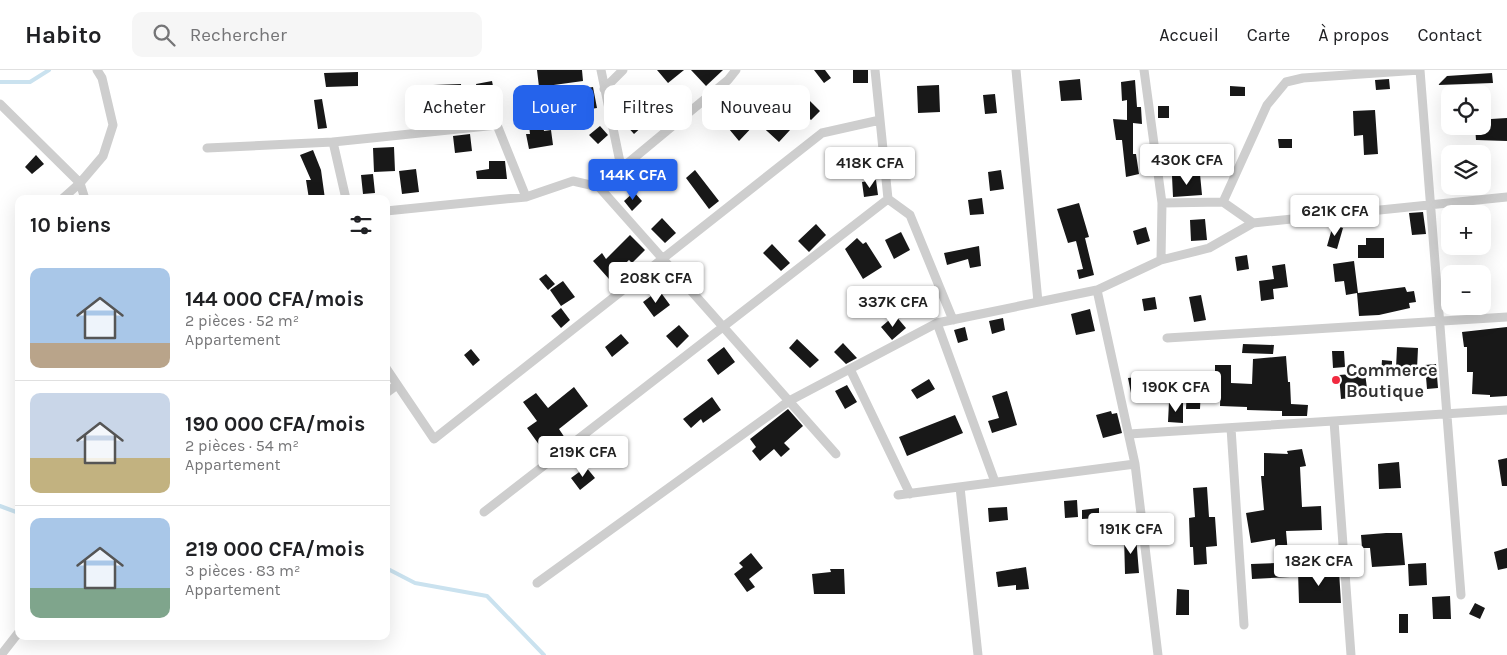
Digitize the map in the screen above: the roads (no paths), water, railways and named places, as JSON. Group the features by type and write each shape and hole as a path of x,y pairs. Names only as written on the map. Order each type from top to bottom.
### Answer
{"street":[{"path":"66,195 80,183 103,156 113,125 102,78 97,70"},
{"path":"601,70 604,89"},
{"path":"608,85 623,70"},
{"path":"598,187 728,80 736,70"},
{"path":"875,70 888,200 910,216 953,320"},
{"path":"1016,70 1038,302"},
{"path":"1144,70 1162,203 1161,260"},
{"path":"1223,202 1267,105 1286,82 1303,74 1420,70 1461,595"},
{"path":"0,104 80,183 84,195"},
{"path":"390,374 434,439 822,133 880,120"},
{"path":"207,148 334,142 497,125 526,197"},
{"path":"613,130 621,167"},
{"path":"334,142 345,195"},
{"path":"390,211 526,197 573,181 598,187 836,454"},
{"path":"537,583 789,401 937,323 1097,290 1161,260 1209,248 1253,222 1507,197"},
{"path":"484,512 888,200"},
{"path":"1162,203 1223,202 1253,222"},
{"path":"1097,290 1135,464 1158,655"},
{"path":"1167,338 1507,317"},
{"path":"937,323 995,482"},
{"path":"850,369 910,494"},
{"path":"390,390 397,385"},
{"path":"1129,434 1507,410"},
{"path":"1334,421 1352,655"},
{"path":"1231,428 1244,625"},
{"path":"898,495 1135,464"},
{"path":"960,487 978,655"},
{"path":"1,655 15,637"}],"waterway":[{"path":"0,82 30,82 49,70"},
{"path":"0,506 15,512"},
{"path":"390,570 415,583 487,596 544,655"}],"place":[{"name":"Commerce Boutique","path":"1336,380"}]}
